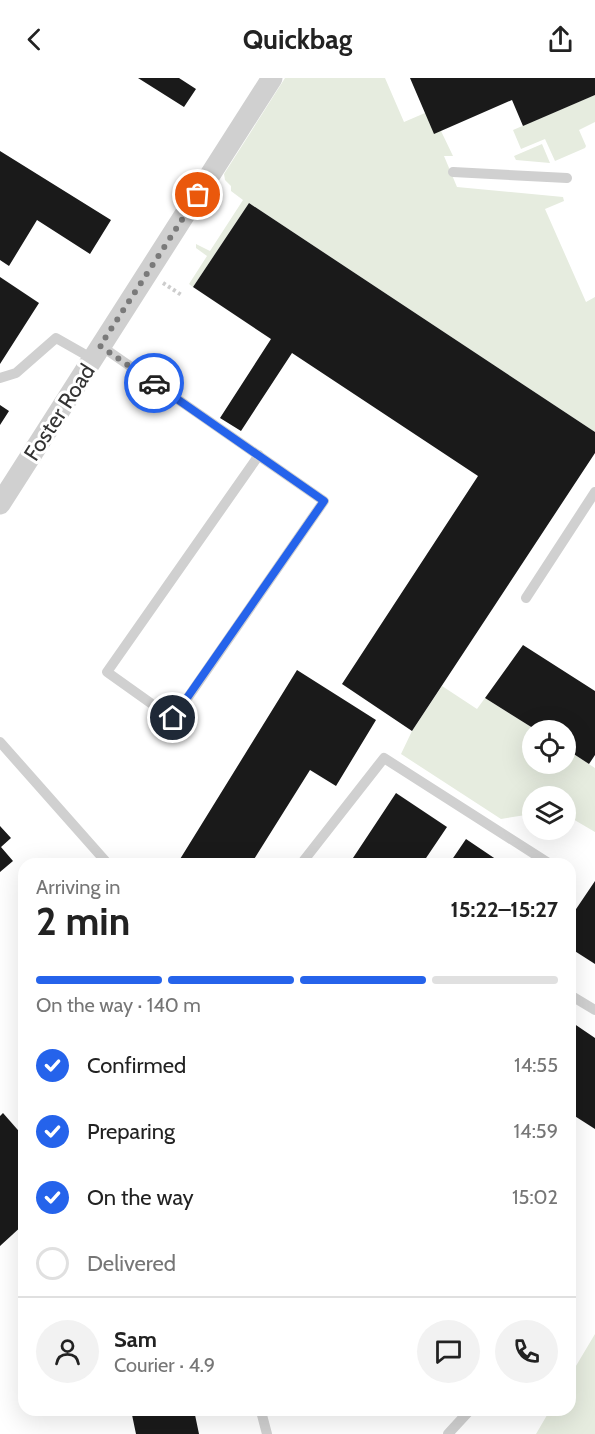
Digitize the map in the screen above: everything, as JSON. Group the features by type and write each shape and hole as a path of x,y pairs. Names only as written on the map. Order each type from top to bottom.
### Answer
{"street":[{"name":"Foster Road","path":"0,504 272,78"}],"lane":[{"path":"453,172 567,178"},
{"path":"0,378 16,373 56,338 97,352 259,455 324,501 173,718 107,672 259,455"},
{"path":"526,598 595,492"},
{"path":"0,742 103,858"},
{"path":"306,858 384,758 541,858"},
{"path":"576,998 595,1010"},
{"path":"262,1416 267,1434"},
{"path":"448,1434 464,1416"}],"shaded area":[{"path":"285,78 385,78 404,122 425,113 441,131 453,156 444,156 457,187 563,197 564,201 545,209 586,302 595,297 595,432 249,203 193,287 189,284 207,256 196,248 196,244 210,251 243,200 231,191 231,186 225,180 224,174"},
{"path":"595,95 595,122 579,130 585,148 555,161 545,139 521,149 513,130"},
{"path":"542,144 550,163 516,160 514,156"},
{"path":"442,686 477,709 485,698 522,721 522,774 576,774 576,756 595,768 595,832 576,821 576,786 522,786 522,816 501,819 401,754 412,731"},
{"path":"595,1334 595,1434 536,1434 546,1416 576,1416 576,1366"}],"building":[{"path":"138,78 179,78 196,89 184,107"},
{"path":"410,78 595,78 595,95 523,126 512,100 434,134"},
{"path":"0,151 111,220 90,254 37,220 9,266 0,260"},
{"path":"249,203 595,432 595,453 412,731 342,684 478,476 292,353 241,431 220,418 271,339 193,287"},
{"path":"0,277 39,303 0,364"},
{"path":"0,405 9,411 0,425"},
{"path":"523,645 595,691 595,755 589,764 576,756 576,720 522,721 485,698"},
{"path":"297,670 376,720 336,786 310,770 255,858 181,858"},
{"path":"396,793 447,827 426,858 353,858"},
{"path":"0,826 11,838 1,847 13,861 0,872"},
{"path":"466,839 494,858 453,858"},
{"path":"595,881 595,964 576,952 576,909"},
{"path":"576,1025 595,1038 595,1129 576,1117"},
{"path":"3,1113 18,1130 18,1230 0,1246 0,1116"},
{"path":"132,1416 195,1416 199,1434 136,1434"}],"way so far":[{"path":"154,383 100,346 198,195"}],"route":[{"path":"154,383 324,501 173,718"}]}
